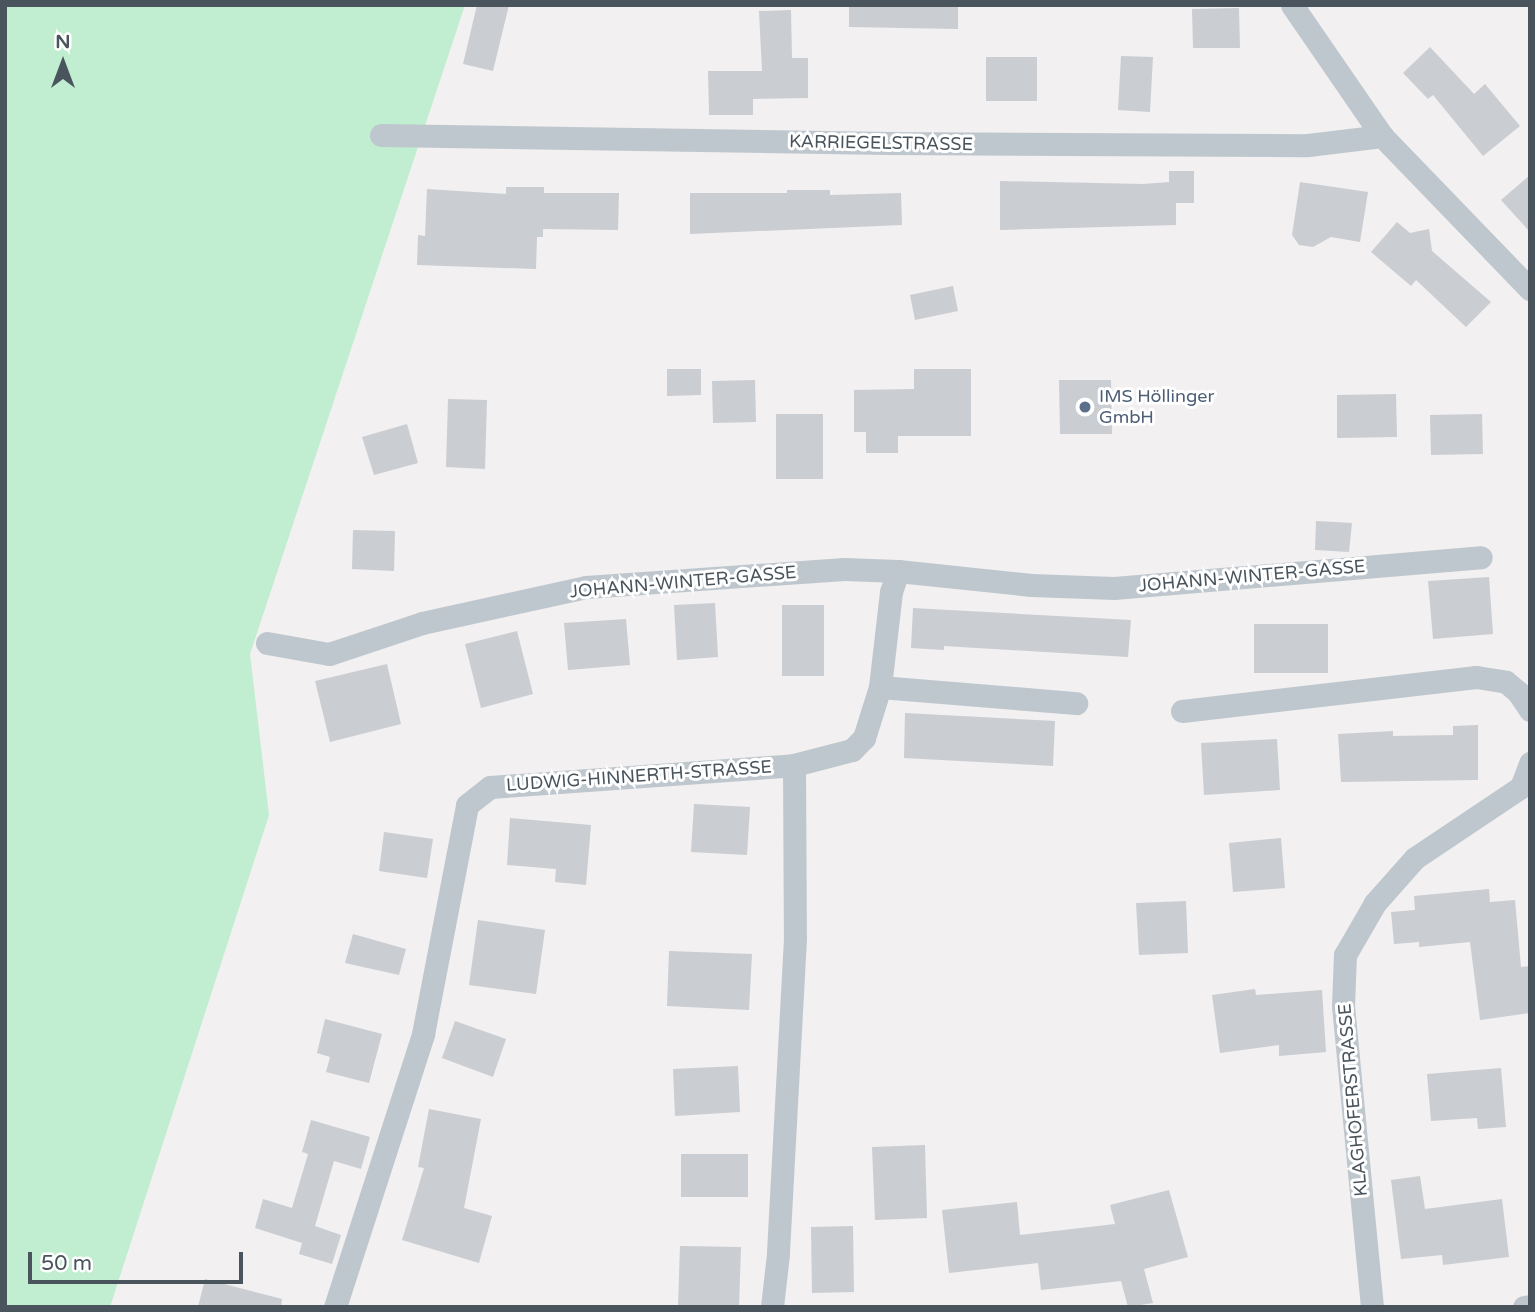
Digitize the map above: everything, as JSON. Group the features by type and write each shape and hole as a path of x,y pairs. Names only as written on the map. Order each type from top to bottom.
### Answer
{"street":[{"path":"1292,5 1382,136 1530,289"},
{"name":"KARRIEGELSTRASSE","path":"381,135 888,143 1294,145 1382,136"},
{"name":"JOHANN-WINTER-GASSE","path":"267,643 329,654 422,623 586,587 844,569 898,571 1031,585 1114,589 1481,556"},
{"path":"794,765 852,750 864,738 880,687 891,592 898,571"},
{"path":"1182,711 1476,677 1506,682 1518,692 1530,710"},
{"path":"880,687 1076,704"},
{"name":"KLAGHOFERSTRASSE","path":"1372,1307 1343,1006 1345,955 1375,903 1415,858 1521,788 1530,764"},
{"name":"LUDWIG-HINNERTH-STRASSE","path":"335,1307 423,1034 467,805 490,788 794,765 795,938 778,1254 772,1307"},
{"path":"1524,1307 1530,1306"}],"green space":[{"path":"5,5 465,5 250,654 269,815 110,1307 5,1307"}],"building":[{"path":"477,5 509,5 493,71 463,64"},
{"path":"849,5 958,5 958,29 849,27"},
{"path":"1239,8 1240,48 1193,48 1192,9"},
{"path":"791,10 792,58 808,58 808,98 753,99 753,115 709,115 708,71 762,71 759,11"},
{"path":"1430,47 1474,94 1485,84 1520,126 1483,156 1433,95 1428,99 1403,73"},
{"path":"1121,56 1153,57 1150,112 1118,110"},
{"path":"986,57 1037,57 1037,101 986,101"},
{"path":"1169,171 1194,171 1194,203 1176,203 1176,225 1000,230 1000,181 1143,184 1169,182"},
{"path":"1530,175 1530,232 1501,200"},
{"path":"1300,182 1368,192 1360,242 1331,237 1313,247 1299,245 1292,235"},
{"path":"506,187 544,187 544,193 619,193 618,230 543,229 543,237 537,237 536,269 417,265 418,235 425,236 427,189 506,194"},
{"path":"787,190 830,190 830,195 901,193 902,225 690,234 690,193 787,193"},
{"path":"1397,222 1410,233 1429,229 1432,251 1491,302 1466,327 1416,280 1411,286 1371,252"},
{"path":"953,286 958,311 915,320 910,295"},
{"path":"667,369 701,369 701,395 667,396"},
{"path":"914,369 971,369 971,436 898,436 898,453 866,453 866,432 854,432 854,390 914,389"},
{"path":"755,380 756,422 713,423 712,381"},
{"name":"IMS Höllinger GmbH","path":"1059,380 1111,380 1112,434 1060,434"},
{"path":"1396,394 1397,437 1337,438 1337,395"},
{"path":"448,399 487,400 485,469 446,467"},
{"path":"776,414 823,414 823,479 776,479"},
{"path":"1482,414 1483,454 1431,455 1430,415"},
{"path":"407,424 418,463 374,475 362,437"},
{"path":"1316,521 1352,523 1349,552 1315,550"},
{"path":"353,530 395,531 394,571 352,569"},
{"path":"1489,577 1493,634 1433,639 1428,581"},
{"path":"715,603 718,657 677,660 674,605"},
{"path":"782,605 824,605 824,676 782,676"},
{"path":"913,608 1131,620 1128,657 944,646 944,650 911,648"},
{"path":"626,619 630,665 568,670 564,623"},
{"path":"1254,624 1328,624 1328,673 1254,673"},
{"path":"517,631 533,694 481,708 465,644"},
{"path":"387,664 401,724 330,742 315,681"},
{"path":"905,713 1055,721 1053,766 904,758"},
{"path":"1478,725 1478,780 1341,782 1338,734 1393,731 1393,736 1453,735 1453,726"},
{"path":"1277,739 1280,790 1204,795 1201,743"},
{"path":"694,804 750,807 747,855 691,852"},
{"path":"510,818 591,825 586,885 555,882 556,869 507,865"},
{"path":"384,832 433,839 427,878 379,871"},
{"path":"1281,838 1285,888 1233,892 1229,843"},
{"path":"1489,889 1490,902 1515,900 1521,967 1530,966 1530,1013 1480,1020 1470,942 1419,947 1419,942 1394,944 1391,912 1415,910 1414,896"},
{"path":"1186,901 1188,953 1139,955 1136,903"},
{"path":"478,920 545,930 536,994 469,985"},
{"path":"353,934 406,949 399,975 345,963"},
{"path":"669,951 752,954 749,1010 667,1006"},
{"path":"1255,989 1256,995 1322,990 1326,1052 1279,1056 1279,1045 1220,1053 1212,995"},
{"path":"325,1019 382,1034 369,1083 326,1072 330,1057 317,1053"},
{"path":"455,1021 506,1039 493,1077 442,1058"},
{"path":"738,1066 740,1112 675,1116 673,1069"},
{"path":"1501,1068 1506,1127 1478,1129 1477,1118 1431,1121 1427,1074"},
{"path":"429,1109 481,1119 464,1208 492,1216 479,1263 402,1240 424,1168 418,1167"},
{"path":"311,1120 370,1137 361,1169 334,1161 315,1226 341,1235 332,1264 299,1254 302,1243 255,1228 263,1199 292,1208 308,1154 302,1152"},
{"path":"925,1145 927,1218 875,1220 872,1147"},
{"path":"681,1154 748,1154 748,1197 681,1197"},
{"path":"1420,1176 1425,1209 1502,1199 1509,1257 1443,1265 1442,1255 1401,1259 1391,1180"},
{"path":"1169,1190 1188,1257 1144,1269 1153,1303 1128,1307 1121,1281 1041,1290 1038,1263 949,1273 942,1210 1017,1202 1020,1235 1115,1224 1110,1205"},
{"path":"853,1226 854,1292 812,1293 811,1227"},
{"path":"680,1246 741,1247 739,1307 678,1307"},
{"path":"205,1279 282,1299 281,1307 198,1307"}],"place":[{"name":"IMS Höllinger GmbH","path":"1085,407"}]}
